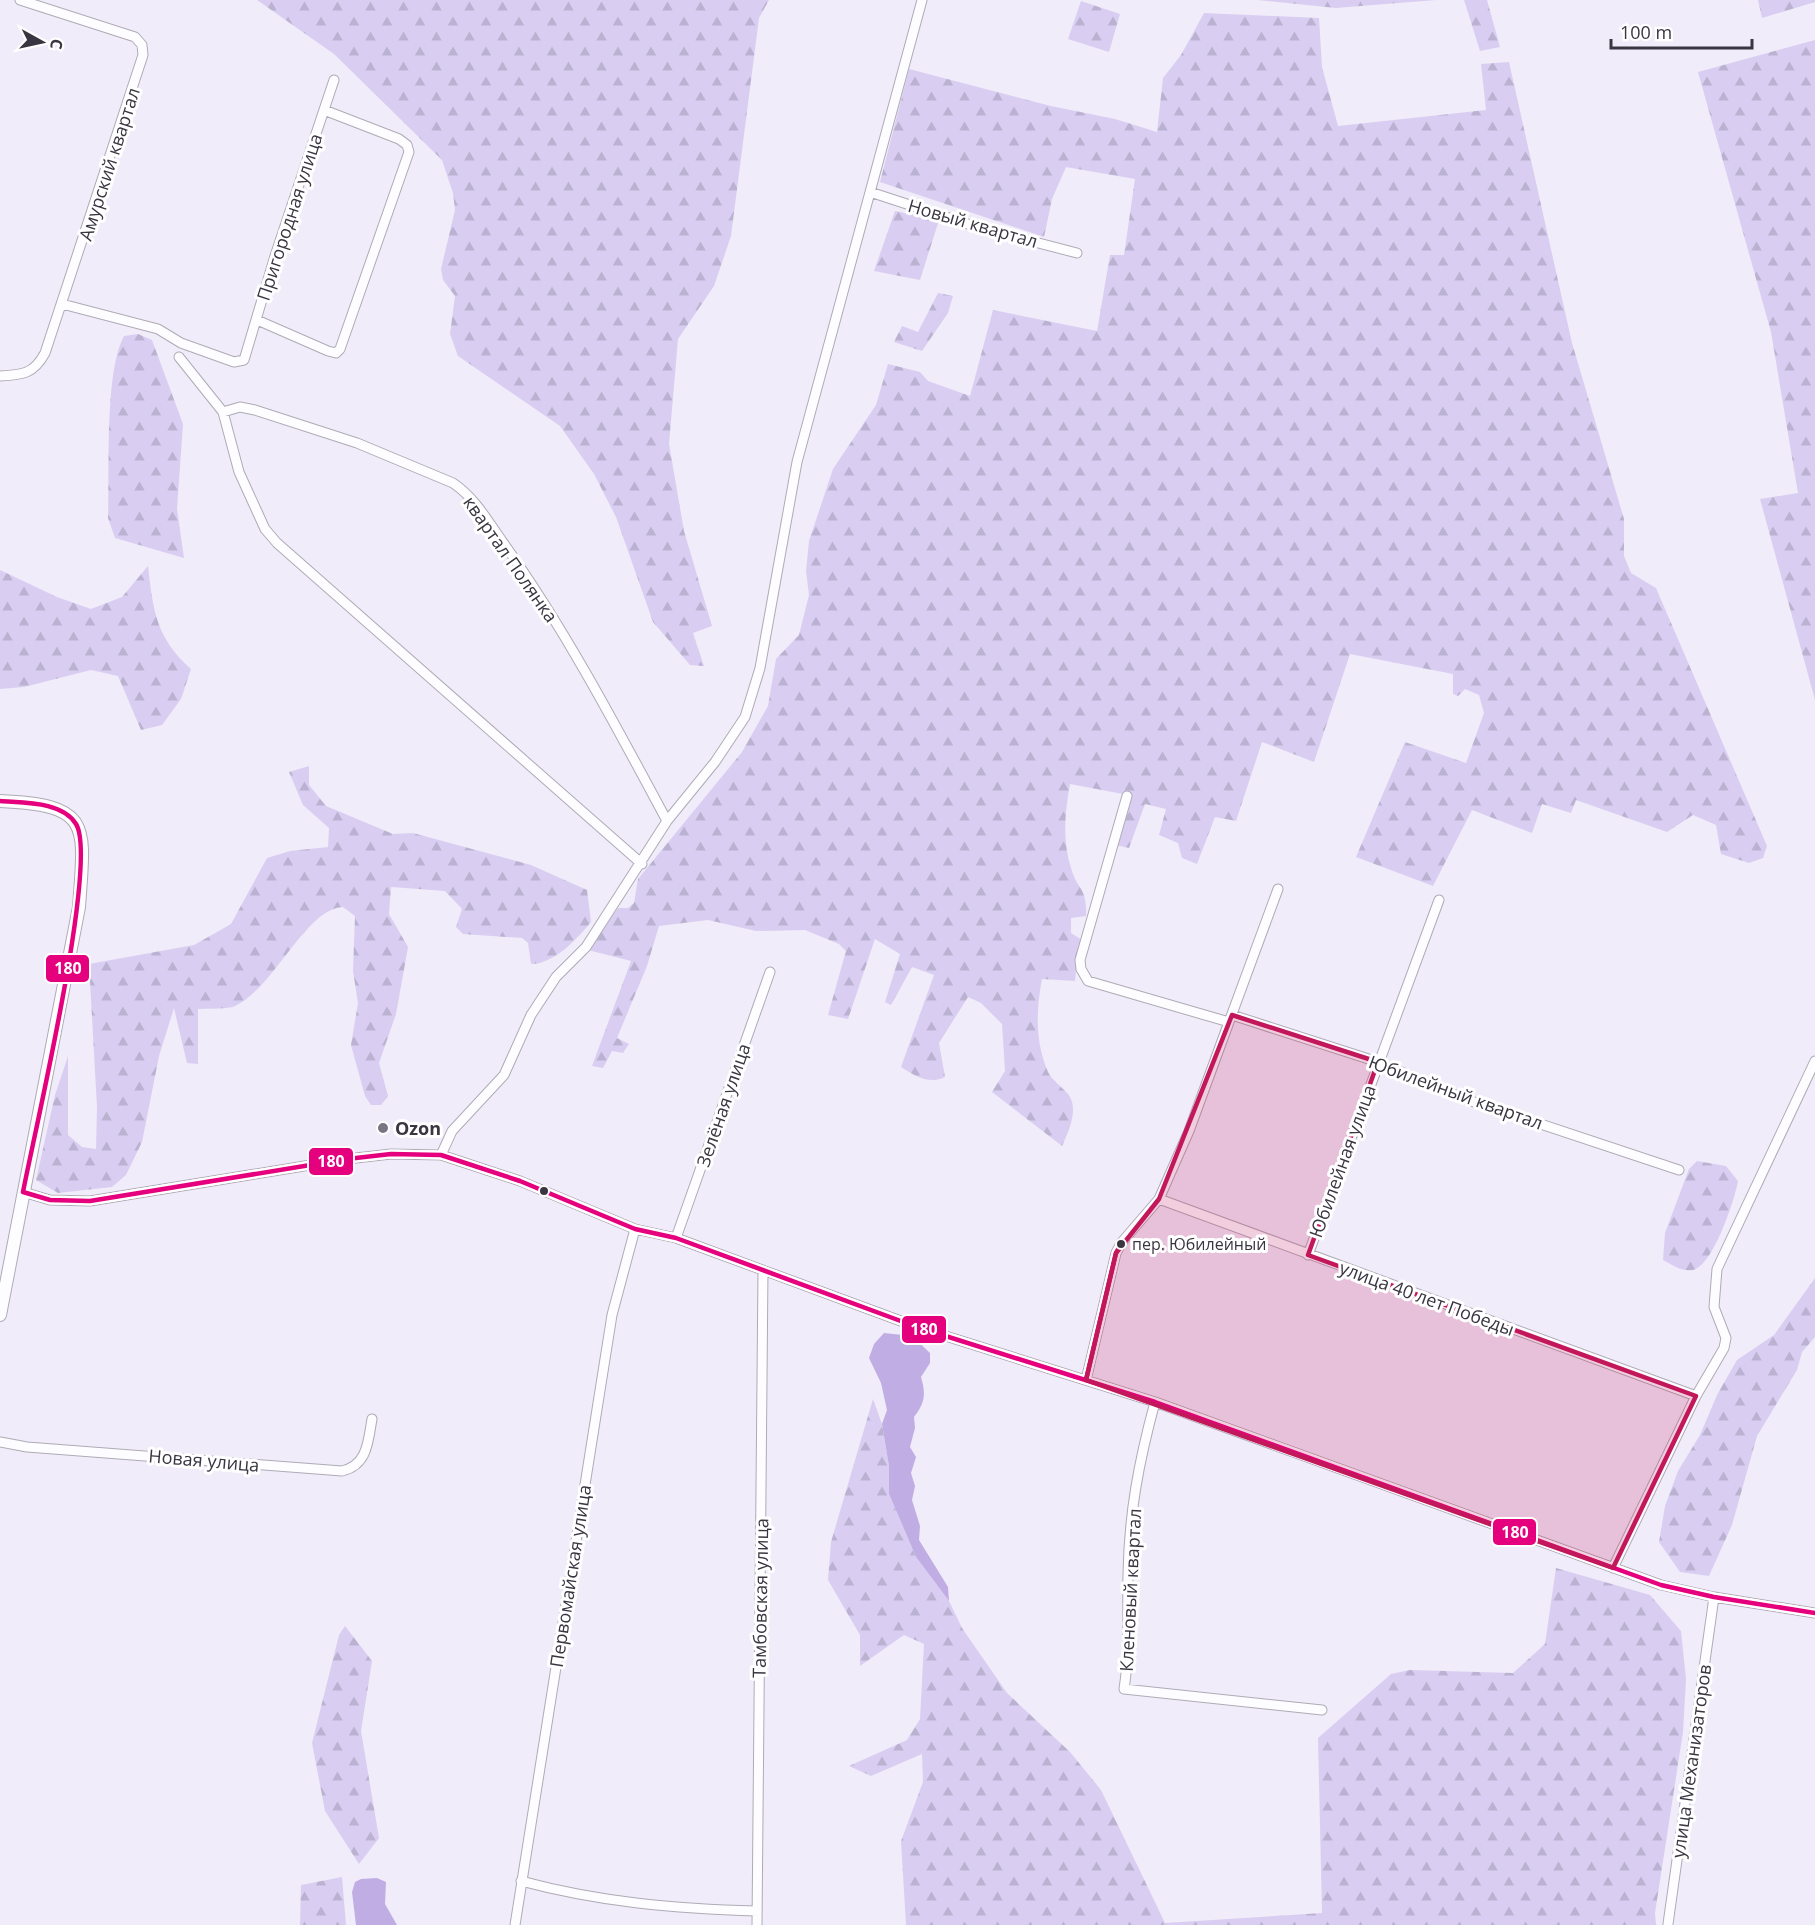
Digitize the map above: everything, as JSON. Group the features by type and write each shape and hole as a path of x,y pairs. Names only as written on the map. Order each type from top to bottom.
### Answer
{"main road":[{"path":"0,801 55,807 70,816 81,831 83,861 79,907 38,1122 3,1277 0,1315"}],"street":[{"name":"Амурский квартал","path":"0,376 23,375 40,363 140,70 142,45 135,37 21,0"},
{"path":"441,1155 452,1131 504,1075 531,1015 556,977 586,947 642,864 667,821 745,717 755,691 797,462 922,0"},
{"name":"Пригородная улица","path":"62,303 158,329 181,344 234,362 244,360 275,256 334,80"},
{"path":"257,320 328,351 336,353 340,349 409,152 407,145 399,140 324,110"},
{"name":"Новый квартал","path":"870,192 977,226 1077,253"},
{"path":"179,357 223,412 239,472 265,529 277,543 642,864"},
{"name":"квартал Полянка","path":"223,412 240,407 323,432 413,466 453,483 465,491 515,560 559,629 667,821"},
{"name":"Юбилейный квартал","path":"1127,796 1080,960 1084,976 1094,983 1378,1062 1465,1099 1679,1170"},
{"path":"1086,1380 1116,1253 1122,1242 1159,1199 1189,1131 1278,889"},
{"name":"Юбилейная улица","path":"1308,1255 1439,900"},
{"name":"Зелёная улица","path":"676,1238 770,972"},
{"path":"1613,1568 1696,1396 1724,1348 1726,1338 1714,1307 1717,1269 1815,1061"},
{"path":"23,1192 50,1200 90,1201 347,1159 391,1154 441,1155 520,1181 634,1229 676,1238 917,1327 1155,1402 1661,1585 1714,1597 1815,1613"},
{"name":"улица 40 лет Победы","path":"1159,1199 1696,1396"},
{"name":"Первомайская улица","path":"514,1925 612,1315 634,1229"},
{"name":"Тамбовская улица","path":"757,1925 763,1270"},
{"name":"Кленовый квартал","path":"1155,1402 1136,1473 1128,1572 1127,1668 1124,1689 1322,1710"},
{"name":"Новая улица","path":"0,1442 27,1447 342,1471 359,1464 365,1454 372,1419"},
{"name":"улица Механизаторов","path":"1668,1924 1714,1597"},
{"path":"521,1881 564,1893 664,1908 757,1911"}],"highlighted area":[{"path":"1232,1015 1378,1062 1308,1255 1696,1396 1613,1568 1086,1380 1116,1253 1159,1199"}],"green space":[{"path":"257,0 769,0 759,18 731,236 714,286 678,339 669,444 684,531 712,626 693,633 704,666 690,665 653,622 616,517 594,474 560,426 458,356 450,334 455,296 443,280 441,269 455,210 453,193 442,160 334,54"},
{"path":"1258,0 1436,0 1336,8"},
{"path":"1464,0 1487,0 1500,47 1480,51"},
{"path":"1758,0 1815,0 1815,2 1762,18"},
{"path":"1081,1 1120,14 1109,52 1068,39"},
{"path":"1204,13 1319,18 1322,67 1338,126 1486,110 1481,64 1509,62 1572,343 1624,519 1624,556 1631,573 1656,588 1767,846 1763,858 1749,863 1721,854 1716,825 1693,815 1667,832 1576,800 1571,813 1542,804 1532,833 1472,810 1433,886 1356,857 1405,742 1466,763 1484,713 1479,695 1465,689 1458,696 1453,694 1453,674 1350,654 1314,762 1262,742 1236,821 1215,817 1197,864 1182,858 1178,843 1159,835 1166,809 1145,804 1129,848 1115,845 1128,795 1070,784 1066,816 1066,847 1074,876 1084,894 1086,916 1071,918 1071,933 1082,940 1075,981 1042,979 1038,1014 1039,1038 1048,1072 1067,1093 1073,1105 1072,1119 1062,1146 992,1092 1005,1071 1002,1024 981,1003 968,997 939,1043 945,1077 928,1080 901,1067 934,975 912,967 891,1005 885,1002 900,954 875,939 848,1019 828,1015 846,951 839,944 805,930 756,931 708,920 659,926 647,966 617,1038 629,1044 623,1053 612,1051 603,1068 592,1066 631,961 588,950 618,908 628,908 634,903 638,879 742,752 768,706 776,659 799,635 809,595 806,571 809,541 833,469 876,405 888,364 920,372 928,381 970,396 993,310 1097,331 1110,255 1124,255 1135,179 1066,167 1052,199 1044,237 880,182 909,69 1051,106 1115,119 1157,132 1163,78 1181,55"},
{"path":"1815,40 1815,700 1760,499 1798,493 1771,332 1698,72"},
{"path":"895,211 939,220 920,280 874,271"},
{"path":"938,293 953,296 948,313 922,351 894,342 902,326 918,332"},
{"path":"138,334 152,340 183,424 177,509 184,558 115,538 108,518 109,424 113,374 124,336"},
{"path":"148,566 155,610 163,634 170,646 191,669 181,699 162,725 141,730 118,676 91,670 24,687 0,689 0,570 57,597 91,609 122,597"},
{"path":"309,766 309,785 326,806 393,834 413,833 531,865 587,890 591,922 572,943 556,955 540,963 531,964 528,943 522,938 463,934 456,927 462,909 445,891 391,887 389,914 408,947 396,1014 379,1063 388,1096 381,1105 371,1105 365,1096 351,1045 358,1003 353,971 355,916 343,907 329,911 316,920 264,983 250,996 231,1007 198,1009 198,1064 187,1063 174,1008 159,1056 142,1142 126,1175 112,1187 58,1193 36,1180 55,1095 68,1056 68,1135 82,1147 96,1149 97,1107 89,964 194,945 231,924 267,858 290,851 328,847 329,828 303,805 289,772"},
{"path":"1697,1161 1726,1166 1738,1181 1728,1216 1708,1257 1701,1266 1693,1270 1685,1270 1663,1260 1665,1233 1689,1169"},
{"path":"1815,1278 1815,1337 1802,1352 1797,1370 1757,1436 1732,1525 1709,1576 1680,1572 1659,1542 1665,1506 1678,1471 1700,1435 1717,1395 1737,1360 1774,1335"},
{"path":"873,1399 882,1424 889,1466 889,1494 916,1557 949,1601 962,1628 1007,1693 1070,1752 1101,1790 1165,1923 1322,1913 1318,1738 1391,1674 1410,1670 1513,1673 1545,1644 1556,1568 1650,1595 1681,1631 1686,1679 1683,1732 1655,1913 1656,1925 906,1925 901,1841 923,1782 922,1754 871,1776 849,1766 907,1740 920,1719 924,1644 904,1635 860,1666 860,1635 828,1580 831,1542"},
{"path":"345,1626 372,1661 361,1731 379,1838 359,1864 325,1811 312,1743 339,1635"},
{"path":"342,1877 346,1925 300,1925 301,1885"}],"shaded area":[{"path":"884,1333 912,1336 930,1353 930,1363 921,1377 924,1398 914,1417 915,1428 910,1447 916,1457 911,1473 915,1486 912,1500 920,1526 919,1540 948,1587 949,1601 916,1557 889,1494 889,1466 882,1424 887,1410 881,1383 869,1358 874,1344"},
{"path":"377,1878 386,1882 385,1904 397,1925 356,1925 352,1892 355,1882 361,1879"}],"transit line":[{"name":"180","path":"0,801 52,807 70,816 76,824 81,848 79,889 72,941 51,1060 23,1192"},
{"name":"180","path":"23,1192 50,1200 90,1201 347,1159 391,1154 441,1155 520,1181 635,1229 676,1238 917,1327 1155,1402 1661,1585 1714,1597 1815,1613"},
{"name":"180","path":"1086,1380 1116,1253 1122,1242"}],"place":[{"name":"Ozon","path":"383,1128"},
{"name":"пер. Юбилейный","path":"1121,1244"}]}
